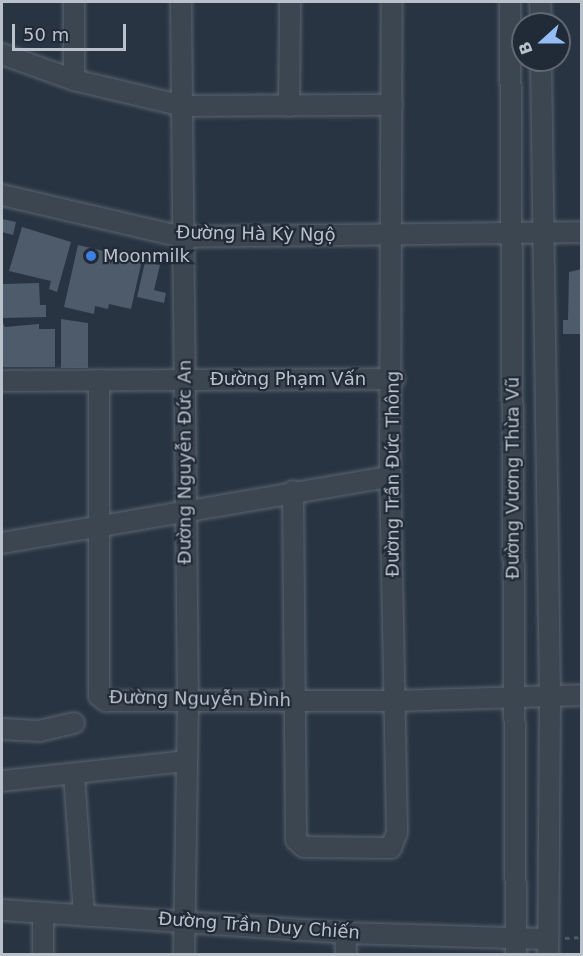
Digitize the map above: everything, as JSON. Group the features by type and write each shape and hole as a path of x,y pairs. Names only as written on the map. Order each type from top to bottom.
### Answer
{"street":[{"path":"74,2 74,80"},
{"name":"Đường Nguyễn Đức An","path":"181,2 188,701 184,954"},
{"path":"289,106 290,2"},
{"name":"Đường Trần Đức Thông","path":"294,701 296,840 303,847 391,848 397,832 390,477 394,379 392,2"},
{"name":"Đường Vương Thừa Vũ","path":"510,2 515,233 512,698 516,947"},
{"path":"2,54 74,80 183,106 392,105"},
{"name":"Đường Vương Thừa Vũ","path":"541,72 550,696 547,946"},
{"name":"Đường Hà Kỳ Ngộ","path":"2,195 183,237 582,232"},
{"name":"Đường Phạm Vấn","path":"2,381 394,379"},
{"name":"Đường Nguyễn Đình","path":"99,380 99,696 106,701 395,701 582,695"},
{"path":"2,543 185,509 390,477"},
{"path":"293,491 294,701"},
{"path":"2,729 39,730 74,723"},
{"path":"2,781 187,761"},
{"path":"74,775 84,916"},
{"name":"Đường Trần Duy Chiến","path":"2,910 516,947 547,946"},
{"path":"43,913 43,954"},
{"path":"345,933 346,954"}],"building":[{"path":"2,219 16,222 13,235 2,232"},
{"path":"22,227 71,242 57,292 49,289 51,281 9,271"},
{"path":"78,245 142,260 131,309 109,304 108,309 95,306 94,314 64,307"},
{"path":"145,262 160,265 154,290 166,293 164,303 137,297"},
{"path":"582,269 582,334 563,334 563,320 568,320 569,272"},
{"path":"39,283 40,305 46,305 46,317 2,318 2,284"},
{"path":"61,319 88,323 88,368 61,368"},
{"path":"2,321 5,327 39,324 39,329 55,329 55,367 2,367"}],"place":[{"name":"Moonmilk","path":"91,256"}]}
